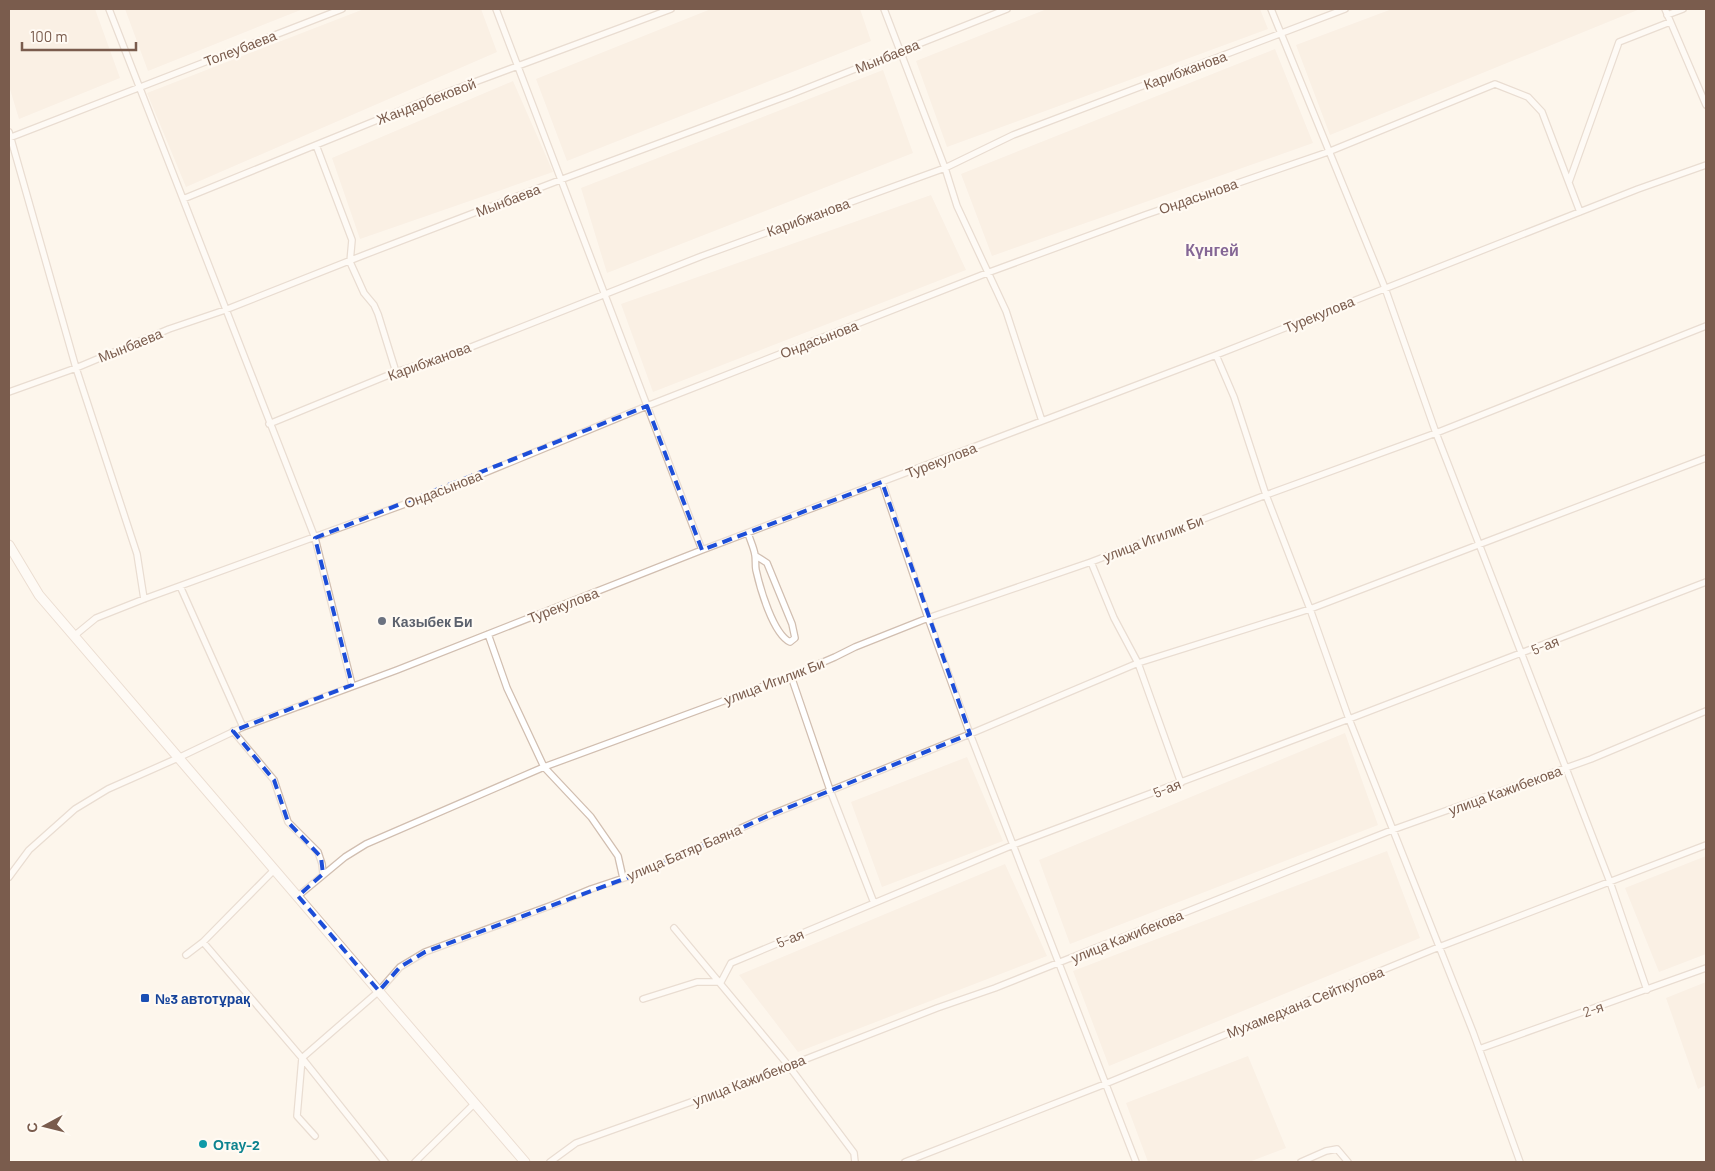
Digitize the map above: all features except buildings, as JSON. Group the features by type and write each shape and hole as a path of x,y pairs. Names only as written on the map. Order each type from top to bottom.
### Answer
{"main road":[{"path":"9,545 39,595 525,1162"}],"street":[{"path":"109,9 315,538 352,685"},
{"name":"Толеубаева","path":"9,136 342,9"},
{"path":"496,9 702,550"},
{"name":"Жандарбековой","path":"183,199 429,99 670,9"},
{"path":"884,9 945,168 957,206 1006,311 1042,421"},
{"name":"Мынбаева","path":"9,392 76,368 170,329 226,310 560,180 792,94 1008,9"},
{"path":"1271,9 1385,288 1436,433 1610,882 1647,990"},
{"name":"Карибжанова","path":"270,424 396,372 466,348 711,252 945,168 1013,135 1345,9"},
{"path":"1684,9 1666,12 1706,105"},
{"path":"1569,182 1619,42 1670,22"},
{"name":"Ондасынова","path":"74,636 96,618 144,599 438,492 647,406 987,273 1145,214 1328,152 1495,84 1528,97 1542,112 1580,212"},
{"path":"9,136 76,368 137,554 144,599"},
{"path":"316,145 352,240 350,262 364,293 374,305 378,314 396,372"},
{"name":"Турекулова","path":"9,877 29,850 75,809 108,788 178,758 232,731 352,685 397,670 702,550 1216,355 1580,212 1706,165"},
{"name":"улица Игилик Би","path":"298,896 345,857 366,844 544,767 790,676 855,647 928,618 1091,562 1436,433 1706,326"},
{"path":"1216,355 1234,397 1266,495 1310,609 1349,719 1479,1049 1520,1162"},
{"name":"улица Батяр Баяна","path":"302,1058 379,991 400,967 425,952 555,904 590,889 651,869 770,815 1138,664 1310,609 1706,458"},
{"path":"882,482 970,734 1136,1162"},
{"path":"748,533 756,556 755,568 769,612 780,634 785,640 790,642 795,638 792,624 767,563 756,556"},
{"path":"1091,562 1114,618 1138,664 1181,783"},
{"name":"5-ая","path":"721,982 731,963 1013,845 1181,783 1704,583"},
{"path":"180,586 243,727"},
{"path":"488,634 507,688 544,767 591,817 618,856 623,878"},
{"path":"790,676 830,790 874,903"},
{"name":"улица Кажибекова","path":"550,1162 576,1144 995,988 1392,830 1566,768 1706,711"},
{"path":"232,731 274,780 288,822 318,852 323,874"},
{"name":"Мухамедхана Сейткулова","path":"905,1162 1105,1084 1438,947 1706,846"},
{"path":"186,955 202,942 275,870"},
{"path":"674,928 721,982 788,1065 854,1153 855,1162"},
{"path":"202,942 302,1058 385,1162"},
{"name":"2-я","path":"1479,1049 1706,968"},
{"path":"643,999 697,982 721,982"},
{"path":"302,1058 297,1116 315,1136"},
{"path":"415,1162 475,1103"},
{"path":"1301,1162 1326,1151 1338,1149 1348,1162"}],"highlighted area":[{"path":"647,406 702,550 882,482 970,734 770,815 651,869 425,952 400,967 379,991 298,896 323,874 321,857 288,822 274,780 233,731 352,685 315,538"}],"shaded area":[{"path":"9,9 95,9 120,78 19,119 9,86"},
{"path":"125,9 303,9 148,71"},
{"path":"364,9 481,9 497,52 186,187 147,93"},
{"path":"711,9 860,9 871,41 567,161 536,79"},
{"path":"1047,9 1260,9 1268,29 947,147 916,61"},
{"path":"1392,9 1640,9 1330,135 1296,45"},
{"path":"1275,49 1313,143 992,256 961,174"},
{"path":"883,70 913,153 607,273 581,188"},
{"path":"513,81 553,172 360,239 332,158"},
{"path":"931,195 966,270 653,392 621,304"},
{"path":"1345,733 1378,825 1070,944 1039,860"},
{"path":"967,757 1003,841 882,887 851,802"},
{"path":"1387,851 1420,938 1109,1066 1073,971"},
{"path":"1706,856 1706,954 1659,972 1625,888"},
{"path":"1005,864 1047,956 798,1052 739,975"},
{"path":"1706,982 1706,1085 1698,1089 1666,998"},
{"path":"1248,1056 1286,1148 1249,1162 1148,1162 1126,1103"}],"place":[{"name":"Казыбек Би","path":"382,621"},
{"name":"№3 автотұрақ","path":"145,998"},
{"name":"Отау-2","path":"203,1144"}],"district":[{"name":"Күнгей","path":"1212,249"}]}
